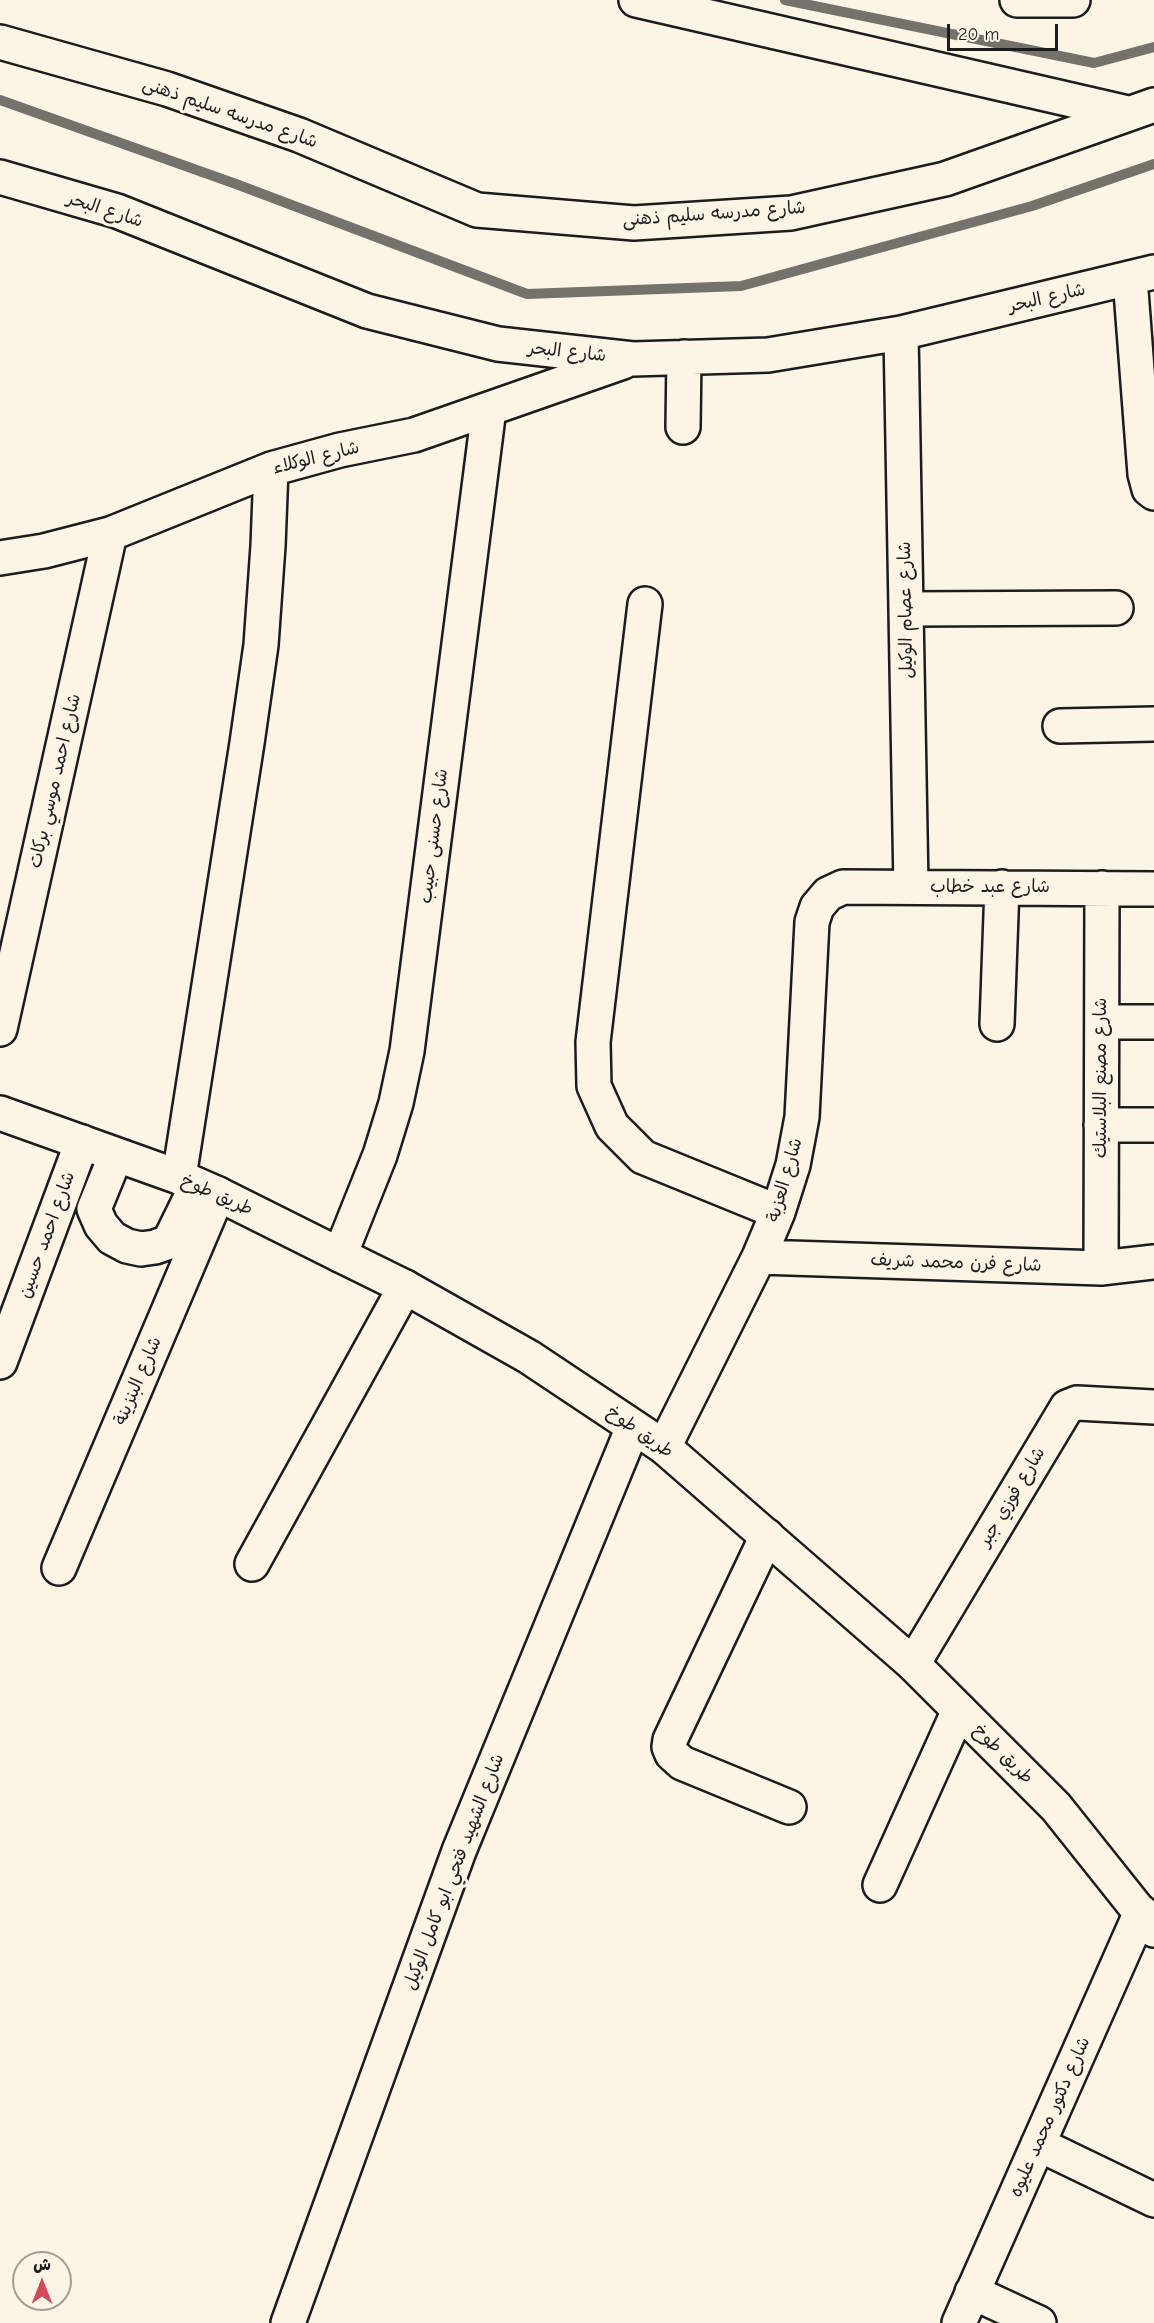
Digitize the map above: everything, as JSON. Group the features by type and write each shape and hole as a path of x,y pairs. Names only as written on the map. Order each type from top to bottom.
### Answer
{"street":[{"path":"636,0 1141,109"},
{"path":"1017,0 1073,0"},
{"name":"شارع مدرسه سليم ذهنى","path":"0,42 167,89 299,135 477,210 634,222 791,213 945,179 1141,109"},
{"name":"شارع البحر","path":"0,177 117,211 367,311 498,345 633,359 768,355 902,333 1142,275"},
{"path":"1142,275 1145,474 1149,489 1154,493"},
{"name":"شارع عصام الوكيل","path":"902,333 911,887"},
{"path":"683,427 684,357"},
{"name":"شارع الوكلاء","path":"0,558 44,551 110,534 271,469 340,450 414,435 633,359"},
{"name":"شارع حسنى حبيب","path":"340,1255 380,1155 396,1104 407,1051 489,409"},
{"path":"116,1155 94,1209 101,1226 112,1238 127,1246 141,1249 169,1242 198,1185 244,767 261,645 271,469"},
{"name":"شارع احمد موسي بركات","path":"0,1029 110,534"},
{"path":"645,604 593,1042 594,1086 612,1126 643,1157 778,1212"},
{"path":"906,609 1116,608"},
{"path":"1060,726 1154,724"},
{"name":"شارع عبد خطاب","path":"828,894 843,887 1154,889"},
{"path":"997,1024 1002,887"},
{"name":"شارع مصنع البلاستيك","path":"1101,1268 1102,888"},
{"name":"شارع العزبة","path":"664,1447 759,1257 794,1165 802,1117 812,922 817,907 828,894"},
{"path":"1102,1022 1154,1022"},
{"name":"طريق طوخ","path":"0,1113 198,1185 405,1287 529,1357 664,1447 913,1664 1056,1807 1148,1921"},
{"path":"1101,1125 1154,1125"},
{"name":"شارع احمد حسين","path":"0,1362 82,1143"},
{"name":"شارع البنزينة","path":"59,1568 198,1185"},
{"name":"شارع فرن محمد شريف","path":"759,1257 1101,1268 1154,1262"},
{"path":"252,1564 405,1287"},
{"name":"شارع فوزي جبر","path":"913,1664 1067,1407 1077,1402 1154,1407"},
{"name":"شارع الشهيد فتحي ابو كامل الوكيل","path":"288,2323 459,1851 633,1427"},
{"path":"767,1536 670,1740 669,1747 672,1754 682,1763 789,1807"},
{"path":"880,1885 959,1710"},
{"name":"شارع دكتور محمد عليوه","path":"958,2323 1038,2144 1148,1921"},
{"path":"1038,2144 1154,2200"},
{"path":"972,2292 1040,2323"}],"waterway":[{"path":"785,0 1094,63 1154,47"},
{"path":"0,100 236,184 527,294 741,286 1032,206 1154,164"}]}
